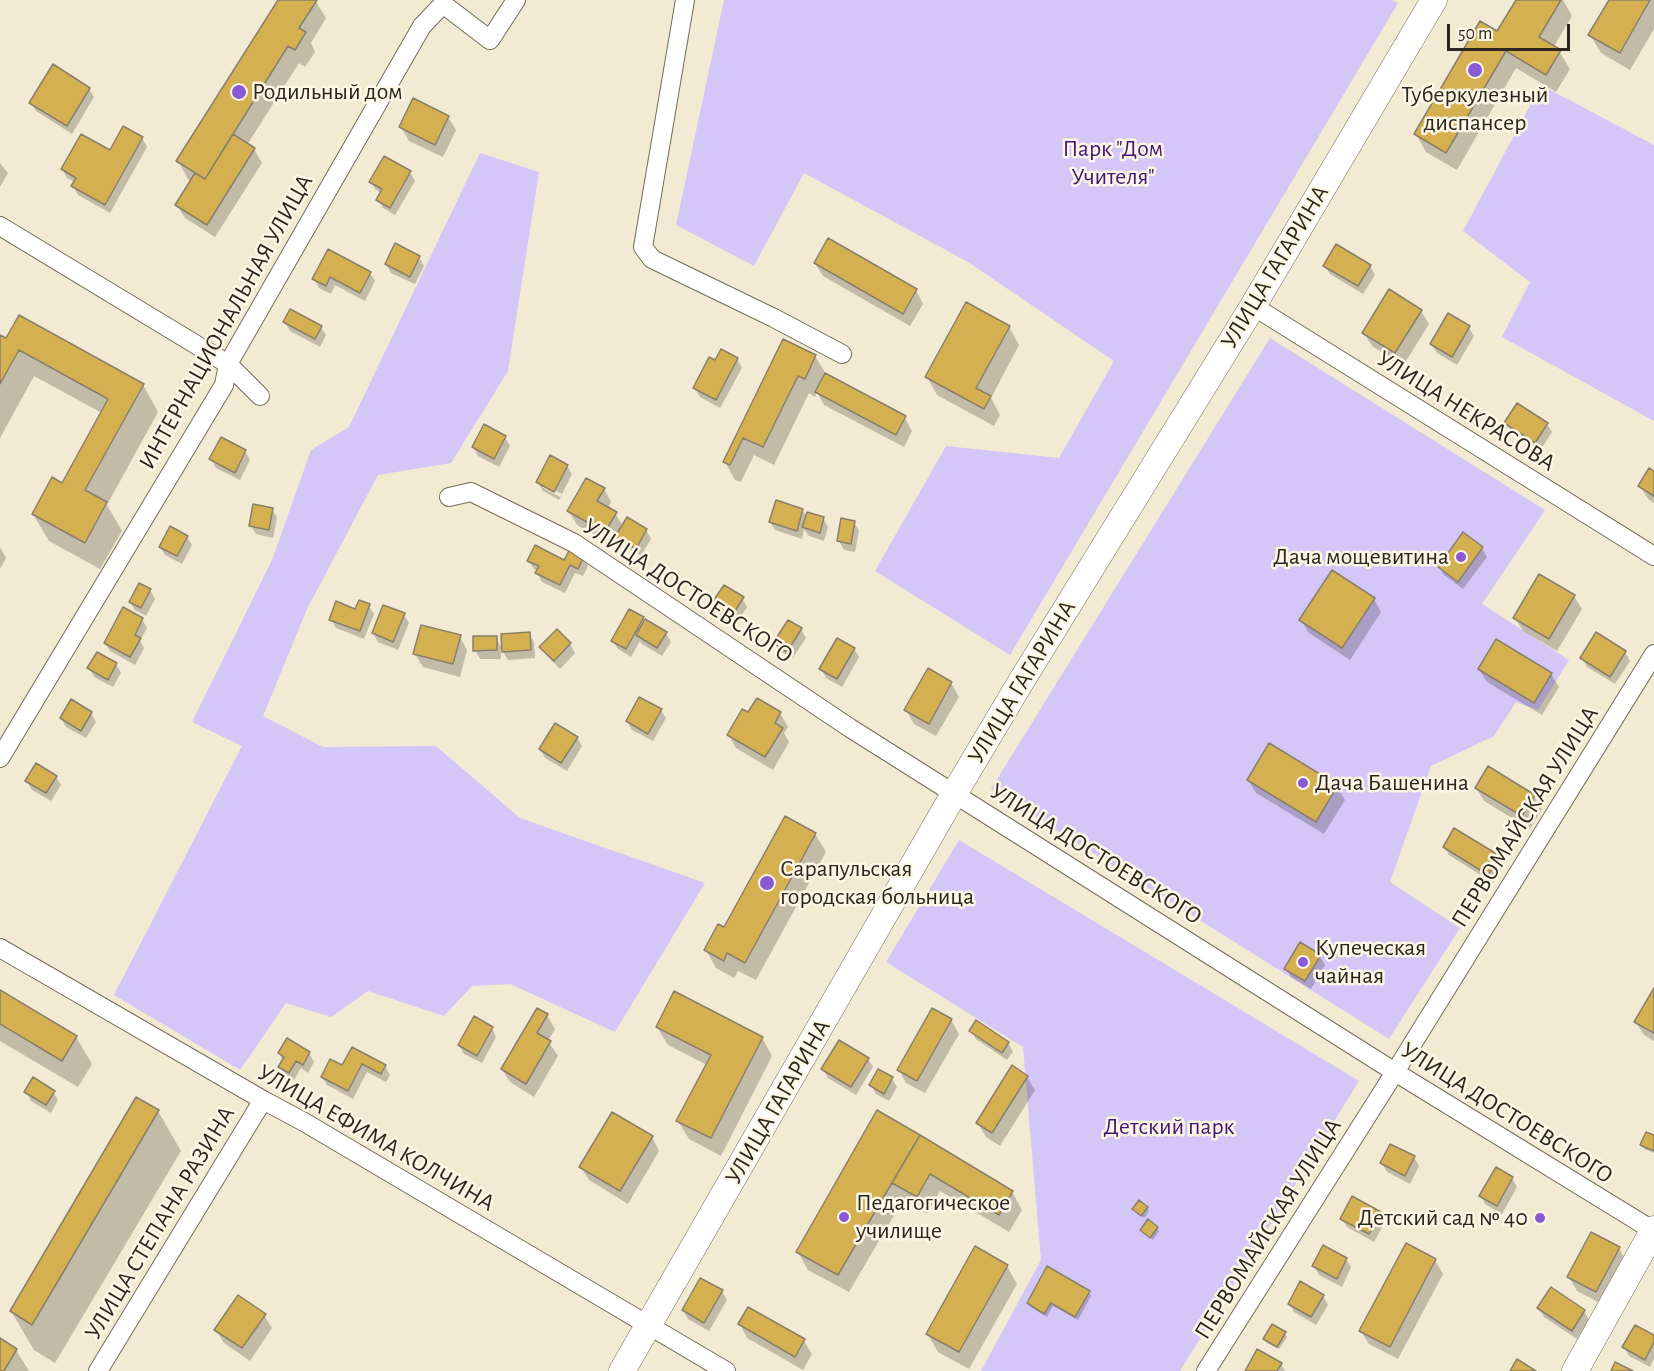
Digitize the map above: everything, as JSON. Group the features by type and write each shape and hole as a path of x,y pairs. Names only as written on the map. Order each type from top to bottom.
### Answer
{"street":[{"name":"ИНТЕРНАЦИОНАЛЬНАЯ УЛИЦА","path":"0,758 224,385 228,364 422,26 443,4 490,40 516,0"},
{"path":"685,0 643,247 652,259 842,354"},
{"name":"УЛИЦА ГАГАРИНА","path":"622,1371 954,794 1252,306 1434,0"},
{"path":"0,226 228,364 260,396"},
{"name":"УЛИЦА НЕКРАСОВА","path":"1252,306 1654,556"},
{"name":"УЛИЦА ДОСТОЕВСКОГО","path":"449,497 471,492 574,543 850,728 1395,1072 1654,1230"},
{"name":"ПЕРВОМАЙСКАЯ УЛИЦА","path":"1206,1371 1395,1072 1654,654"},
{"name":"УЛИЦА ЕФИМА КОЛЧИНА","path":"0,948 304,1122 726,1371"},
{"name":"УЛИЦА СТЕПАНА РАЗИНА","path":"98,1371 263,1100"},
{"path":"1575,1371 1654,1230"}],"green space":[{"name":"Парк \"Дом Учителя\"","path":"724,0 1392,0 1398,3 1010,655 875,571 946,446 1059,458 1114,361 968,262 804,173 754,266 676,225"},
{"path":"1541,85 1654,145 1654,421 1502,337 1530,282 1463,231"},
{"path":"480,153 539,172 508,371 451,463 378,475 307,609 263,716 323,747 436,746 520,818 705,883 615,1032 510,984 472,986 444,1016 368,991 331,1017 286,1003 240,1070 114,995 242,746 192,722 272,560 311,450 349,427"},
{"path":"1270,338 1545,510 1482,604 1569,660 1538,710 1516,702 1494,736 1431,766 1390,882 1460,928 1389,1039 991,789"},
{"name":"Детский парк","path":"959,840 1359,1081 1180,1371 981,1371 1041,1260 1023,1047 886,962"}],"building":[{"name":"Родильный дом","path":"278,0 317,0 299,28 306,32 295,50 288,46 205,179 176,161"},
{"path":"1516,0 1561,0 1539,37 1561,50 1546,75 1506,51 1446,153 1414,134 1480,21 1497,31"},
{"path":"1609,0 1650,0 1620,53 1588,35"},
{"path":"53,64 90,88 67,126 29,103"},
{"path":"413,98 449,116 435,145 399,127"},
{"path":"123,126 143,137 105,205 71,186 76,178 61,169 81,134 110,150"},
{"path":"233,134 255,148 207,225 175,205 195,173 205,179"},
{"path":"384,156 411,171 390,208 376,200 382,189 369,182"},
{"path":"828,238 917,289 903,314 814,263"},
{"path":"395,243 420,256 410,277 385,264"},
{"path":"1336,244 1371,265 1358,286 1323,266"},
{"path":"328,249 371,272 360,293 330,277 326,286 312,279"},
{"path":"1389,289 1422,310 1395,353 1362,333"},
{"path":"966,302 1010,326 976,388 991,396 984,409 925,377"},
{"path":"290,309 322,326 315,339 283,322"},
{"path":"1448,313 1470,326 1452,357 1430,344"},
{"path":"19,315 144,384 85,490 107,502 85,543 32,514 52,477 62,483 108,399 19,350 0,384 0,335 6,338"},
{"path":"783,339 816,355 805,379 798,376 763,447 743,438 730,465 723,462"},
{"path":"721,349 738,358 716,400 693,388 709,357 715,360"},
{"path":"825,373 906,416 896,435 815,392"},
{"path":"1517,403 1548,423 1535,443 1504,423"},
{"path":"484,424 506,436 494,459 472,447"},
{"path":"221,437 246,450 235,473 209,459"},
{"path":"550,455 568,465 554,492 536,482"},
{"path":"1649,468 1654,471 1654,496 1638,486"},
{"path":"586,478 605,488 597,501 617,512 605,532 567,511"},
{"path":"776,500 803,509 797,531 769,522"},
{"path":"253,504 273,508 269,530 249,526"},
{"path":"807,512 824,517 820,533 802,527"},
{"path":"627,517 647,529 636,549 615,537"},
{"path":"841,518 855,521 851,544 837,541"},
{"path":"170,526 188,536 177,556 159,547"},
{"name":"Дача мощевитина","path":"1463,532 1483,547 1458,582 1438,567"},
{"path":"535,545 564,560 570,549 584,556 578,569 570,565 560,585 535,573 539,566 527,561"},
{"path":"1332,570 1375,598 1342,648 1299,620"},
{"path":"1539,574 1575,595 1549,639 1513,618"},
{"path":"139,583 151,589 141,608 129,602"},
{"path":"724,585 744,597 731,617 711,604"},
{"path":"359,600 370,604 360,631 329,620 336,601 355,609"},
{"path":"383,605 405,613 393,642 372,633"},
{"path":"123,607 143,618 135,635 141,638 130,657 104,643"},
{"path":"629,609 644,617 626,649 611,641"},
{"path":"645,619 667,632 657,648 636,635"},
{"path":"788,620 802,628 787,652 773,643"},
{"path":"421,625 461,635 453,664 413,654"},
{"path":"557,629 571,643 554,661 539,647"},
{"path":"530,632 531,650 502,652 501,634"},
{"path":"1596,632 1626,651 1610,677 1580,658"},
{"path":"473,636 497,636 497,650 473,651"},
{"path":"837,638 855,648 837,679 819,669"},
{"path":"1496,639 1552,673 1534,703 1478,669"},
{"path":"97,652 117,663 108,680 87,668"},
{"path":"928,668 952,682 929,724 904,710"},
{"path":"639,697 662,709 648,734 626,721"},
{"path":"757,698 781,712 775,723 783,728 765,757 727,735 742,709 748,712"},
{"path":"71,699 92,712 81,731 60,718"},
{"path":"555,723 578,737 561,763 539,749"},
{"path":"1269,743 1338,785 1316,822 1247,780"},
{"path":"36,763 57,776 46,793 25,781"},
{"path":"1488,766 1535,795 1522,816 1475,788"},
{"path":"785,816 816,833 745,963 727,953 724,961 704,950 718,924 724,927"},
{"path":"1454,828 1500,856 1488,875 1443,847"},
{"name":"Купеческая чайная","path":"1300,942 1321,955 1305,981 1284,969"},
{"path":"1654,988 1654,1033 1634,1022"},
{"path":"0,990 77,1036 62,1061 0,1024"},
{"path":"674,991 763,1037 711,1138 676,1121 711,1055 656,1027"},
{"path":"537,1008 548,1014 537,1033 551,1041 526,1084 501,1069"},
{"path":"932,1008 952,1019 917,1081 897,1070"},
{"path":"474,1016 493,1027 477,1056 458,1045"},
{"path":"976,1020 1009,1042 1002,1053 969,1031"},
{"path":"287,1038 310,1052 303,1065 296,1061 289,1073 278,1067 284,1057 278,1053"},
{"path":"839,1040 869,1058 851,1087 821,1069"},
{"path":"352,1047 386,1065 381,1074 362,1064 348,1091 321,1077 330,1059 342,1065"},
{"path":"1012,1065 1028,1076 992,1133 976,1123"},
{"path":"878,1069 893,1077 884,1094 869,1085"},
{"path":"33,1077 55,1091 46,1105 24,1092"},
{"path":"136,1097 159,1110 32,1325 10,1311"},
{"name":"Педагогическое училище","path":"877,1110 920,1135 838,1275 796,1252"},
{"path":"612,1112 653,1136 620,1191 579,1167"},
{"path":"1646,1132 1654,1135 1654,1151 1640,1145"},
{"path":"920,1135 1013,1191 999,1215 930,1174 917,1197 892,1183"},
{"path":"1390,1144 1415,1156 1405,1176 1380,1163"},
{"path":"1496,1167 1513,1177 1497,1206 1479,1196"},
{"path":"1352,1196 1381,1212 1369,1234 1340,1219"},
{"path":"1139,1200 1148,1207 1141,1216 1132,1209"},
{"path":"1148,1219 1158,1227 1150,1238 1140,1230"},
{"path":"1591,1232 1620,1247 1596,1292 1567,1277"},
{"path":"1406,1243 1436,1259 1390,1347 1359,1331"},
{"path":"1323,1245 1347,1258 1337,1279 1312,1266"},
{"path":"975,1246 1008,1265 959,1352 926,1334"},
{"path":"1047,1266 1090,1291 1075,1317 1051,1303 1044,1314 1027,1303"},
{"path":"700,1278 723,1290 704,1323 682,1310"},
{"path":"1300,1281 1324,1295 1311,1317 1288,1304"},
{"path":"1551,1287 1585,1310 1572,1331 1537,1308"},
{"path":"238,1295 266,1314 242,1348 214,1330"},
{"path":"748,1307 805,1339 795,1357 738,1324"},
{"path":"1272,1324 1286,1332 1277,1347 1263,1339"},
{"path":"1635,1325 1654,1335 1654,1342 1645,1360 1622,1347"},
{"path":"0,1338 17,1349 4,1371 0,1371"},
{"path":"1257,1349 1282,1363 1277,1371 1245,1371"},
{"path":"1517,1359 1536,1371 1510,1371"},
{"path":"1615,1362 1633,1371 1611,1371"}],"place":[{"name":"Туберкулезный диспансер","path":"1475,70"},
{"name":"Родильный дом","path":"239,92"},
{"name":"Дача мощевитина","path":"1461,557"},
{"name":"Дача Башенина","path":"1303,783"},
{"name":"Сарапульская городская больница","path":"767,883"},
{"name":"Купеческая чайная","path":"1303,962"},
{"name":"Педагогическое училище","path":"844,1217"},
{"name":"Детский сад № 40","path":"1540,1218"}]}
